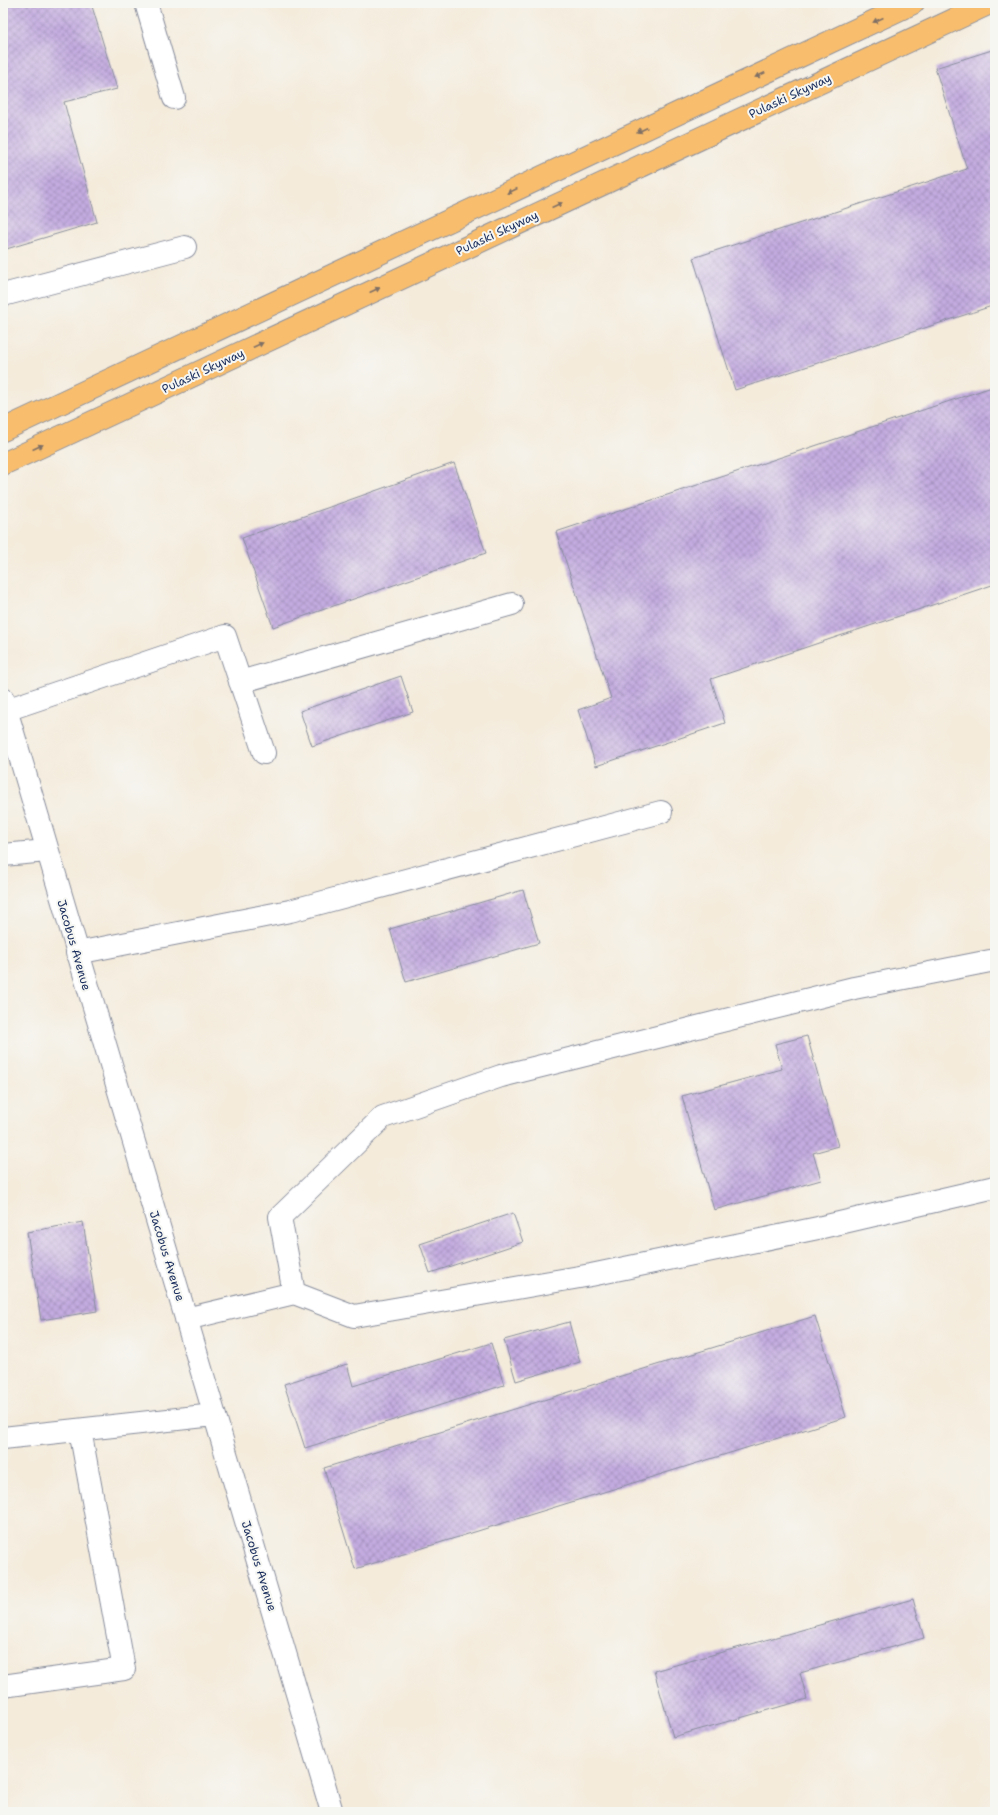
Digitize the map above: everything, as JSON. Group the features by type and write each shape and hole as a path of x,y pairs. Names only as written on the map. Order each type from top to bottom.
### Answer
{"highway":[{"path":"3,430 913,3"},
{"name":"Pulaski Skyway","path":"3,464 990,3"}],"street":[{"path":"146,3 174,98"},
{"path":"3,295 186,247"},
{"path":"240,682 512,604"},
{"path":"5,705 225,636 264,752"},
{"name":"Jacobus Avenue","path":"5,705 46,851 332,1812"},
{"path":"77,953 290,910 661,812"},
{"path":"3,855 46,851"},
{"path":"294,1293 280,1217 383,1118 501,1076 854,988 990,961 995,962"},
{"path":"186,1319 294,1293 354,1316 591,1275 818,1228 995,1187"},
{"path":"3,1438 214,1415"},
{"path":"3,1686 124,1669 80,1430"}],"building":[{"path":"3,3 91,3 117,89 64,102 97,222 3,250"},
{"path":"995,49 995,305 735,390 693,258 967,169 935,68"},
{"path":"995,386 995,584 711,679 725,723 596,766 578,710 611,698 556,532"},
{"path":"454,463 486,553 273,627 242,538"},
{"path":"401,676 413,712 312,746 300,711"},
{"path":"523,890 539,943 406,982 390,929"},
{"path":"807,1036 838,1146 813,1153 821,1180 714,1210 682,1096 782,1069 775,1044"},
{"path":"513,1213 523,1242 430,1273 420,1244"},
{"path":"83,1222 97,1311 41,1320 27,1232"},
{"path":"815,1316 846,1417 355,1569 324,1468"},
{"path":"569,1322 580,1362 516,1381 504,1340"},
{"path":"491,1343 504,1385 305,1448 284,1384 347,1364 353,1386"},
{"path":"913,1599 924,1638 800,1673 807,1699 673,1737 654,1671"}]}
